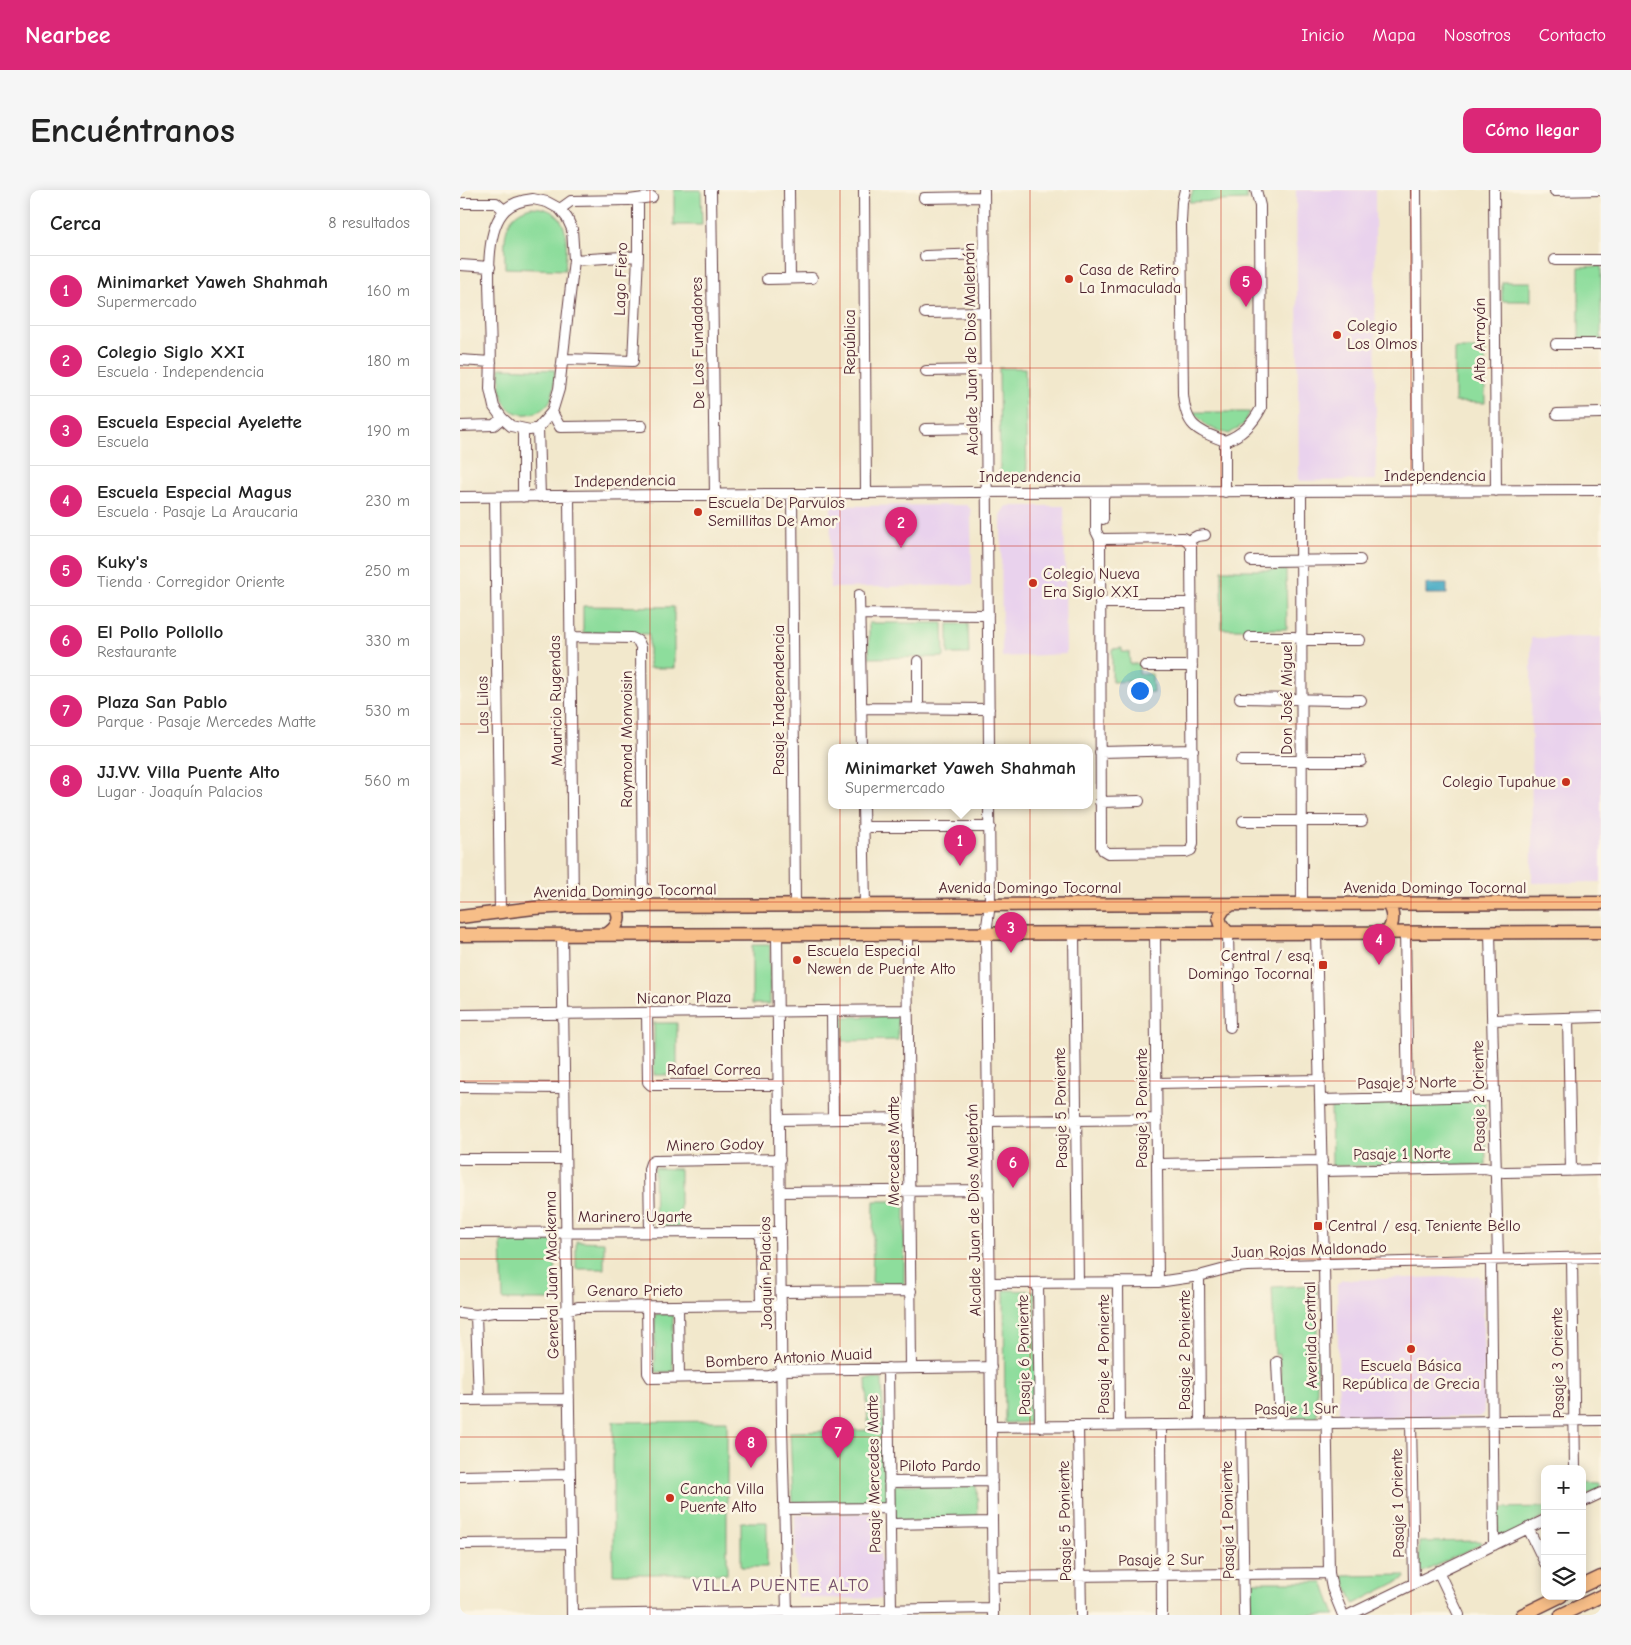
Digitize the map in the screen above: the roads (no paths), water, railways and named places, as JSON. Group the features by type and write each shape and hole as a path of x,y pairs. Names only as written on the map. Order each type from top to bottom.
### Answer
{"main road":[{"name":"Avenida Domingo Tocornal","path":"460,917 573,906 1601,903"},
{"path":"1228,933 1221,924 1219,917 1221,912 1231,904"},
{"path":"1387,933 1393,918 1388,904"},
{"path":"607,934 619,922 619,915 615,906"},
{"path":"460,934 1601,932"},
{"path":"1586,1584 1601,1577"},
{"path":"1561,1615 1601,1596"},
{"path":"1522,1615 1553,1600"}],"street":[{"name":"De Los Fundadores","path":"711,190 715,495"},
{"path":"789,190 790,278"},
{"name":"República","path":"864,190 866,494"},
{"path":"1184,190 1181,222 1183,394 1186,414 1195,426 1205,433 1225,441 1235,438 1250,426 1261,408 1260,206 1256,190"},
{"path":"1416,190 1418,491"},
{"name":"Alto Arrayán","path":"1494,190 1496,491"},
{"path":"1555,191 1601,190"},
{"path":"924,198 984,193"},
{"name":"Alcalde Juan de Dios Malebrán","path":"984,193 989,744"},
{"path":"526,195 547,202 560,209 568,218 572,230 574,260 564,359 559,389 552,412 538,428 523,429 511,426 502,418 494,407 490,389 490,267 495,226 504,210 526,195"},
{"path":"560,209 571,201 638,199 652,196"},
{"name":"Lago Fiero","path":"564,359 633,361 638,256 638,199"},
{"path":"460,203 496,203 504,210"},
{"path":"925,256 985,254"},
{"path":"574,260 638,256"},
{"path":"1555,260 1601,260"},
{"path":"460,265 490,267"},
{"path":"767,279 812,278"},
{"path":"925,313 985,312"},
{"path":"1556,344 1601,344"},
{"path":"460,360 491,362"},
{"path":"926,371 986,370"},
{"path":"552,412 560,427 642,424"},
{"path":"1557,414 1601,413"},
{"path":"460,426 494,425 502,418"},
{"path":"538,428 540,497"},
{"path":"925,429 986,428"},
{"path":"523,429 523,497"},
{"path":"1225,441 1225,492"},
{"name":"Independencia","path":"460,498 987,492 1099,496 1301,491 1601,490"},
{"name":"Don José Miguel","path":"1301,491 1302,904"},
{"name":"Pasaje Independencia","path":"792,494 795,905"},
{"path":"1099,496 1103,530 1100,540 1101,848 1105,852 1189,852 1193,843 1191,548 1188,541 1183,538 1100,540"},
{"name":"Las Lilas","path":"495,497 500,912"},
{"name":"Mauricio Rugendas","path":"570,497 573,906"},
{"path":"1188,541 1197,536 1205,535"},
{"path":"1251,561 1360,560"},
{"path":"859,596 862,744"},
{"path":"1100,603 1191,603"},
{"path":"860,614 988,615"},
{"name":"Raymond Monvoisin","path":"571,637 632,638 638,641 641,647 643,906"},
{"path":"1250,637 1360,640"},
{"path":"918,661 918,708"},
{"path":"1145,666 1192,666"},
{"path":"1240,698 1361,700"},
{"path":"861,708 989,709"},
{"path":"1100,752 1193,750"},
{"path":"1241,761 1361,761"},
{"path":"1100,802 1139,801"},
{"path":"863,809 865,905"},
{"name":"Alcalde Juan de Dios Malebrán","path":"990,809 990,904 986,933 993,1612"},
{"path":"1243,821 1362,821"},
{"path":"863,827 990,826"},
{"path":"1405,932 1408,1098"},
{"name":"Pasaje 2 Oriente","path":"1490,932 1495,1170 1494,1545"},
{"name":"Pasaje 5 Poniente","path":"1074,933 1078,1283"},
{"name":"Pasaje 3 Poniente","path":"1155,933 1158,1282"},
{"path":"1228,933 1230,1027"},
{"name":"Avenida Central","path":"1316,933 1329,1573 1332,1588 1343,1615"},
{"name":"General Juan Mackenna","path":"562,934 571,1543 574,1615"},
{"name":"Joaquín Palacios","path":"777,934 782,1427 787,1612"},
{"name":"Mercedes Matte","path":"907,934 911,1368"},
{"name":"Nicanor Plaza","path":"460,1015 908,1010"},
{"path":"832,1011 833,1119"},
{"name":"Rafael Correa","path":"647,1013 649,1084 654,1086 779,1085"},
{"path":"1492,1020 1601,1017"},
{"path":"1568,1018 1570,1171"},
{"path":"1157,1083 1320,1080"},
{"path":"460,1087 564,1088"},
{"name":"Pasaje 3 Norte","path":"1320,1100 1494,1096"},
{"path":"779,1120 909,1118"},
{"path":"988,1122 1157,1119"},
{"path":"460,1159 565,1158"},
{"name":"Minero Godoy","path":"650,1232 649,1169 651,1163 657,1161 780,1159"},
{"name":"Pasaje 1 Norte","path":"1157,1164 1485,1168 1504,1172 1601,1170"},
{"path":"780,1192 989,1190"},
{"name":"Marinero Ugarte","path":"460,1232 781,1232"},
{"path":"760,1232 761,1306"},
{"name":"Juan Rojas Maldonado","path":"990,1283 1158,1282 1199,1276 1237,1267 1601,1257"},
{"name":"Pasaje 3 Oriente","path":"1572,1258 1575,1465"},
{"name":"Pasaje 2 Poniente","path":"1199,1276 1200,1425"},
{"name":"Pasaje 4 Poniente","path":"1118,1282 1119,1426"},
{"name":"Pasaje 6 Poniente","path":"1038,1283 1040,1427"},
{"path":"781,1292 911,1290"},
{"name":"Genaro Prieto","path":"460,1313 476,1315 488,1312 558,1312 578,1307 782,1305"},
{"name":"Bombero Antonio Muaid","path":"647,1306 649,1376 653,1378 769,1376 782,1370 991,1367"},
{"path":"678,1306 679,1377"},
{"path":"476,1315 478,1400"},
{"path":"1277,1362 1280,1424"},
{"name":"Pasaje Mercedes Matte","path":"888,1368 891,1610"},
{"path":"460,1400 569,1399"},
{"name":"Pasaje 1 Sur","path":"991,1427 1601,1420"},
{"name":"Pasaje 1 Oriente","path":"1411,1423 1414,1583"},
{"name":"Pasaje 1 Poniente","path":"1241,1424 1244,1615"},
{"path":"1161,1425 1162,1615"},
{"name":"Pasaje 5 Poniente","path":"1078,1426 1081,1615"},
{"path":"460,1476 570,1474"},
{"name":"Piloto Pardo","path":"889,1482 992,1481"},
{"path":"1586,1500 1601,1493"},
{"path":"784,1509 890,1508"},
{"path":"890,1524 992,1522"},
{"path":"1349,1615 1541,1522"},
{"path":"1528,1528 1541,1556"},
{"path":"460,1544 571,1543"},
{"path":"1438,1572 1459,1615"},
{"name":"Pasaje 2 Sur","path":"993,1577 1329,1573"},
{"path":"574,1615 799,1613 891,1610 915,1612 993,1612"}],"water":[{"path":"1426,584 1447,584 1447,594 1426,594"}],"place":[{"name":"Casa de Retiro La Inmaculada","path":"1069,279"},
{"name":"Kuky's","path":"1246,307"},
{"name":"Colegio Los Olmos","path":"1337,335"},
{"name":"Escuela De Parvulos Semillitas De Amor","path":"698,512"},
{"name":"Colegio Siglo XXI","path":"901,548"},
{"name":"Colegio Nueva Era Siglo XXI","path":"1033,583"},
{"name":"Colegio Tupahue","path":"1566,782"},
{"name":"Minimarket Yaweh Shahmah","path":"960,866"},
{"name":"Escuela Especial Ayelette","path":"1011,953"},
{"name":"Escuela Especial Newen de Puente Alto","path":"797,960"},
{"name":"Central / esq. Domingo Tocornal","path":"1323,965"},
{"name":"Escuela Especial Magus","path":"1379,965"},
{"name":"El Pollo Pollollo","path":"1013,1188"},
{"name":"Central / esq. Teniente Bello","path":"1318,1226"},
{"name":"Escuela Básica República de Grecia","path":"1411,1349"},
{"name":"Plaza San Pablo","path":"838,1458"},
{"name":"JJ.VV. Villa Puente Alto","path":"751,1468"},
{"name":"Cancha Villa Puente Alto","path":"670,1498"}],"district":[{"name":"VILLA PUENTE ALTO","path":"781,1585"}]}
